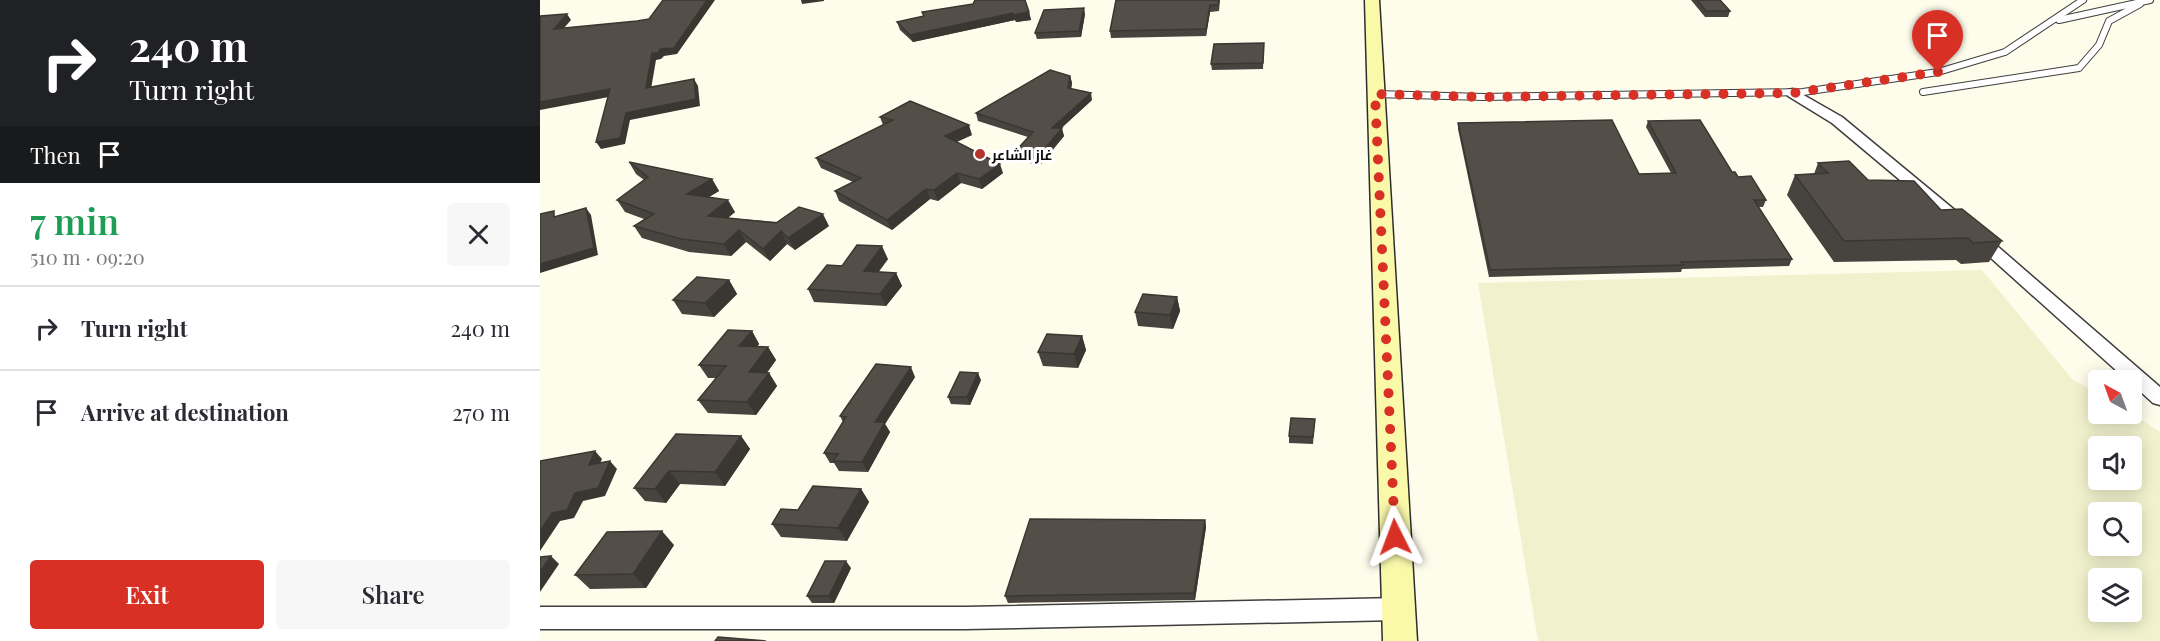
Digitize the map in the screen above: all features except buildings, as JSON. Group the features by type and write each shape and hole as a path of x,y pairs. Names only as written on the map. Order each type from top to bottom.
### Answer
{"main road":[{"path":"1372,0 1400,641"}],"street":[{"path":"1793,93 1837,120 1968,229 2160,398"},
{"path":"540,618 965,618 1398,609"}],"lane":[{"path":"1375,94 1484,97 1793,93 1938,72 2005,52 2083,0"},
{"path":"1923,92 2079,68 2099,45 2109,21 2150,0"},
{"path":"2054,21 2140,4"}],"green space":[{"path":"1982,270 2072,379 2088,388 2088,424 2142,424 2142,420 2160,432 2160,641 1538,641 1478,283"}],"place":[{"name":"غاز الشاعر","path":"980,154"}],"route":[{"path":"1395,537 1375,94 1484,97 1793,93 1938,72"}]}
